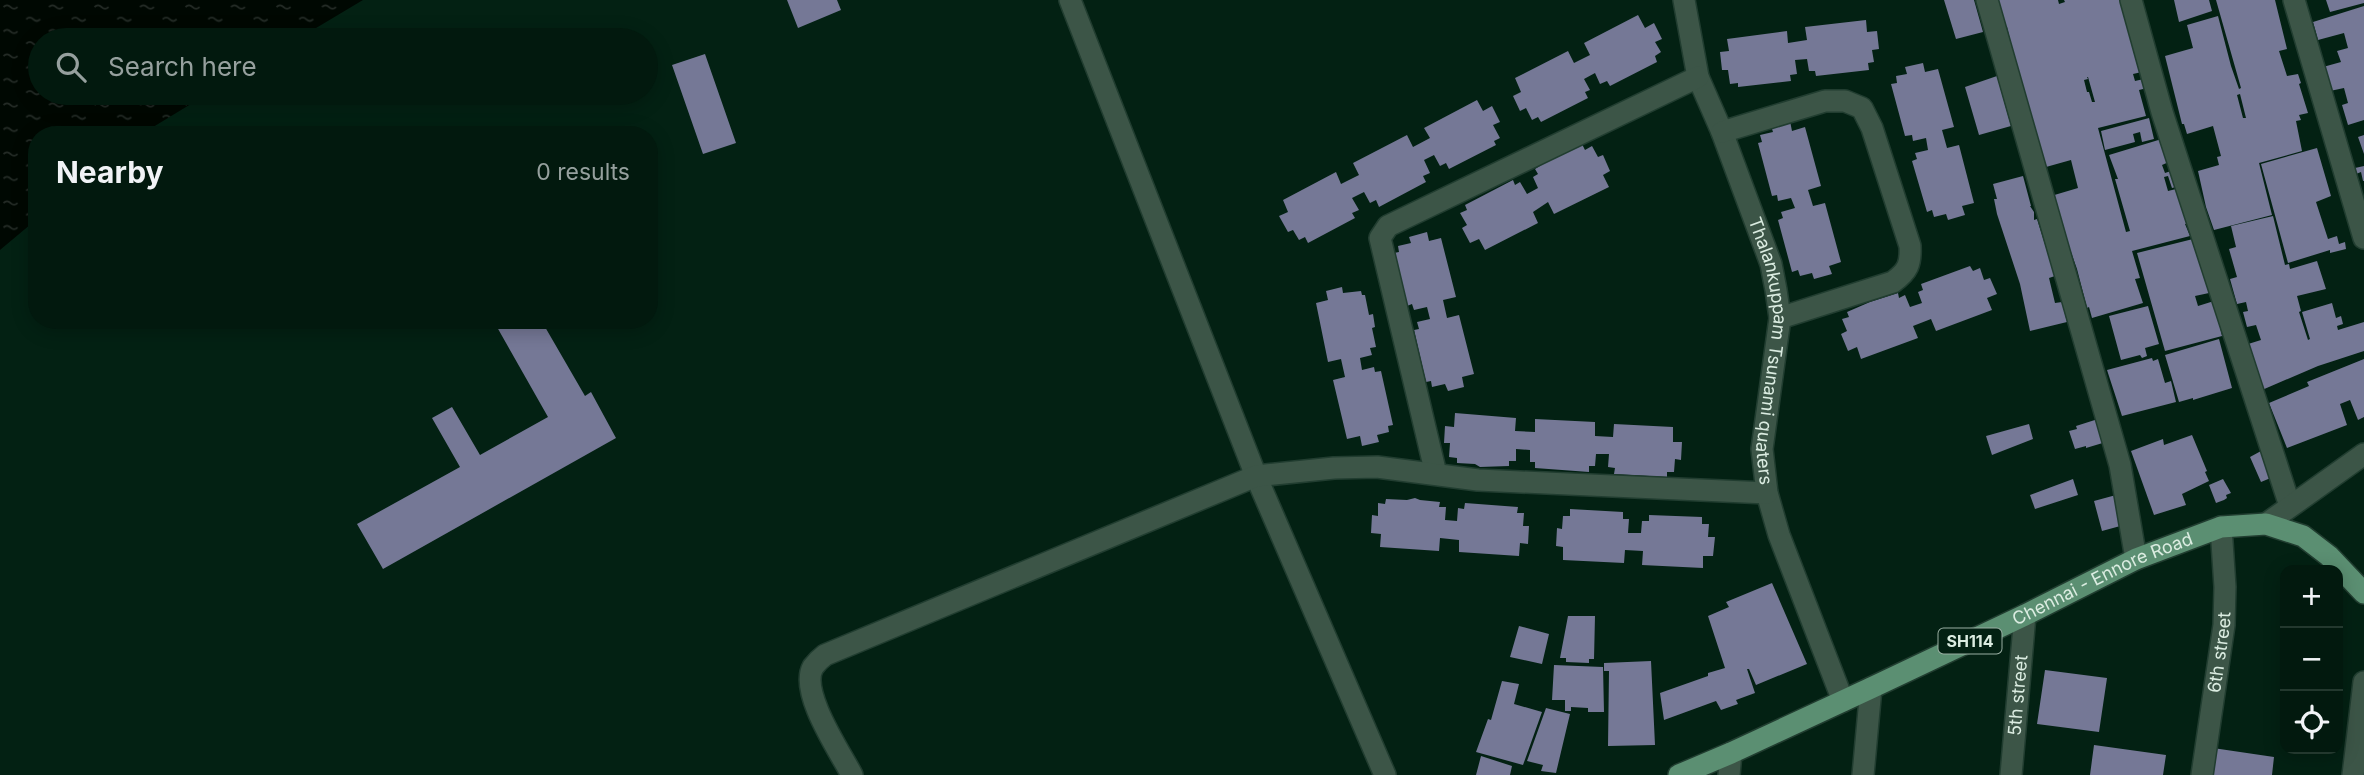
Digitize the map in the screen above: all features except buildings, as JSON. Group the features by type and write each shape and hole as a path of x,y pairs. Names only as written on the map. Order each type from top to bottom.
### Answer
{"main road":[{"name":"Chennai - Ennore Road","path":"1679,775 1871,688 2136,559 2221,527 2266,524"},
{"path":"2266,524 2303,536 2329,556 2364,593"}],"street":[{"path":"1070,0 1256,476 1385,775"},
{"name":"Thalankuppam Tsunami quaters","path":"1684,0 1698,77 1722,132 1770,264 1780,318 1762,449 1767,493 1779,535 1843,701"},
{"path":"1987,0 2120,465 2136,559"},
{"path":"2131,0 2162,113 2290,506"},
{"path":"2294,0 2364,238"},
{"path":"1436,474 1380,238 1388,226 1698,77"},
{"path":"1722,132 1825,101 1845,101 1862,108 1872,128 1910,246 1911,262 1905,272 1892,282 1780,318"},
{"path":"2266,524 2364,454"},
{"path":"852,775 812,699 812,668 825,655 1256,476 1377,467 1478,480 1767,493"},
{"name":"6th street","path":"2202,775 2224,625 2225,587 2221,527"},
{"name":"5th street","path":"2011,775 2025,615"},
{"path":"2353,775 2364,682"},
{"path":"1863,775 1871,688"},
{"path":"1729,775 1731,753"}],"water":[{"path":"0,0 363,0 316,28 28,28 28,105 189,105 155,126 28,126 28,227 0,250"}]}
